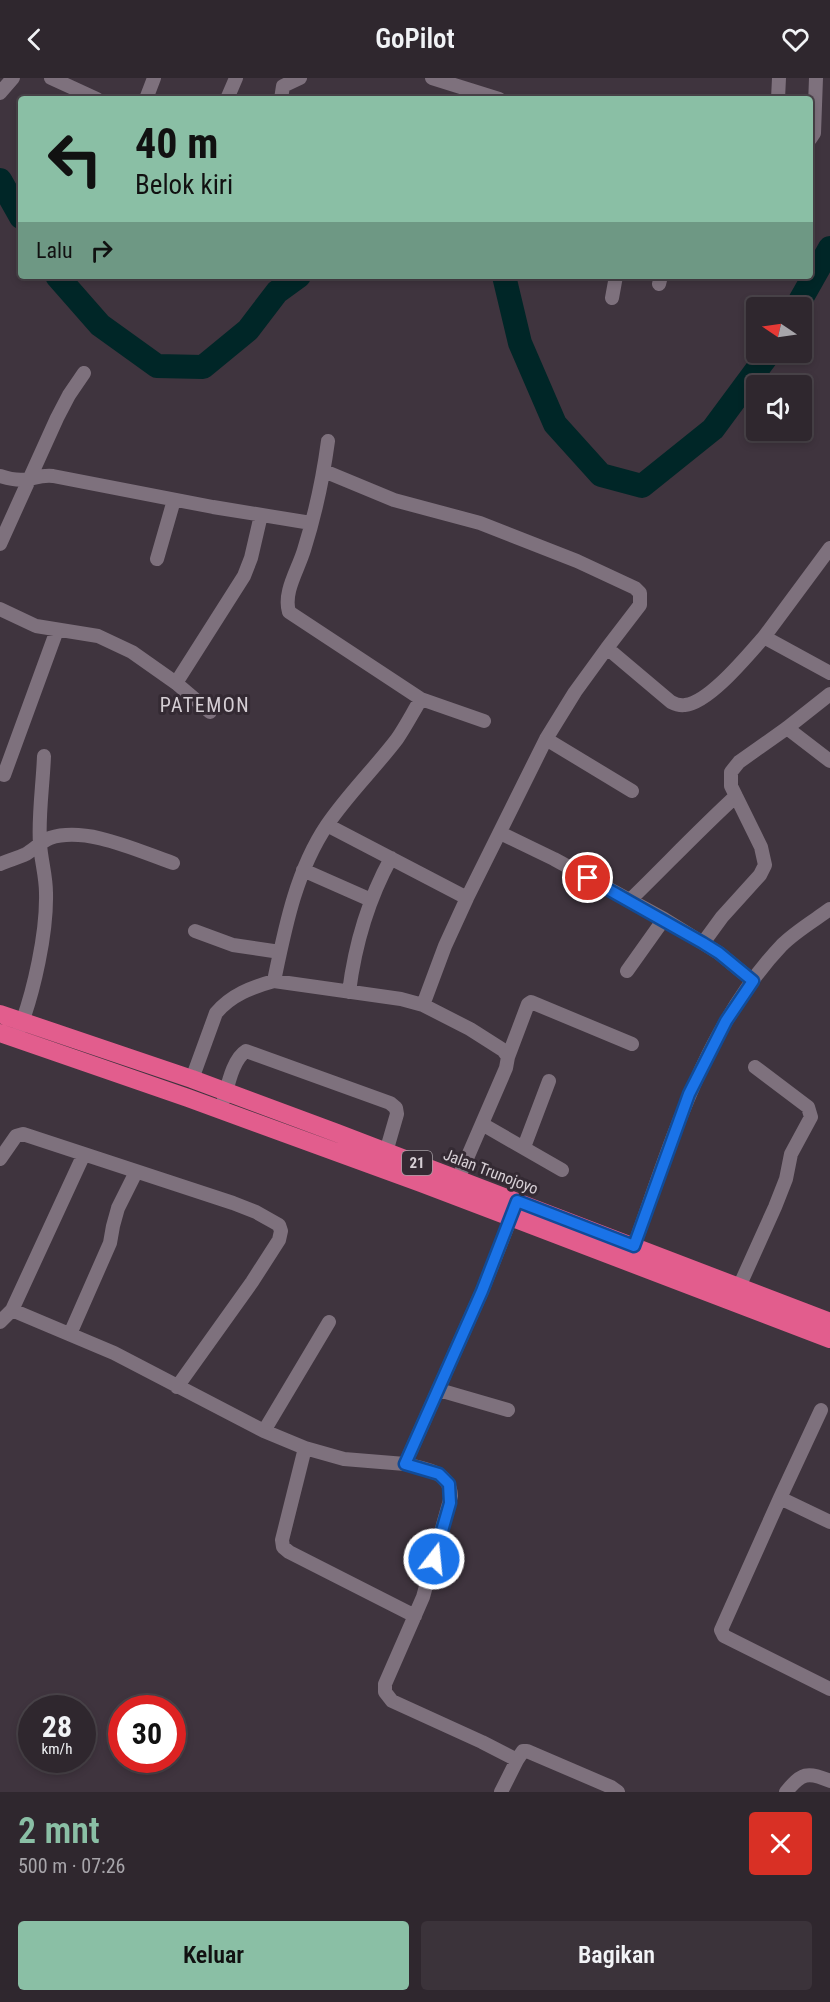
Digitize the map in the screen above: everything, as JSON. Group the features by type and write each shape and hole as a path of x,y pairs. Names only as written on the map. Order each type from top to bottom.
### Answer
{"highway":[{"name":"Jalan Trunojoyo","path":"0,1014 226,1092 384,1160 514,1210 830,1339"},
{"name":"Jalan Trunojoyo","path":"8,1036 220,1110 384,1160 458,1179 514,1210 634,1246 830,1323"}],"street":[{"path":"1,92 13,78"},
{"path":"51,78 90,96"},
{"path":"147,96 154,78"},
{"path":"228,96 236,78"},
{"path":"281,96 283,86 300,78"},
{"path":"435,78 490,96"},
{"path":"778,96 779,78"},
{"path":"813,134 816,78"},
{"path":"612,298 615,279"},
{"path":"0,544 65,403 84,373"},
{"path":"328,441 324,471 304,551 290,588 287,605 289,612 421,699 484,721"},
{"path":"324,471 394,500 480,524 577,561 635,588 640,593 640,605 576,692 546,739 467,898 445,946 423,1005"},
{"path":"0,476 16,480 53,476 174,500 311,523"},
{"path":"157,559 174,500"},
{"path":"176,683 244,576 251,558 261,515"},
{"path":"608,648 671,702 684,706 691,704 716,688 764,637 829,552"},
{"path":"0,609 28,623 98,636 142,658 210,712"},
{"path":"4,775 57,630"},
{"path":"764,637 830,673"},
{"path":"703,943 722,917 760,875 765,865 761,848 730,781 734,768 830,694"},
{"path":"274,981 303,870 327,825 397,738 421,699"},
{"path":"787,728 830,761"},
{"path":"546,739 632,791"},
{"path":"8,1036 22,1021 39,956 45,916 44,865 39,844 44,756"},
{"path":"629,901 736,796"},
{"path":"327,825 467,898"},
{"path":"501,833 664,919 719,953 753,981"},
{"path":"0,864 23,856 39,844 55,837 96,838 173,863"},
{"path":"349,992 357,944 371,900 391,858"},
{"path":"303,870 371,900"},
{"path":"634,1246 689,1094 726,1021 753,981 784,943 830,909"},
{"path":"627,971 664,919"},
{"path":"195,931 232,945 280,952"},
{"path":"192,1080 216,1013 224,1004 257,986 274,981 401,999 423,1005 470,1029 503,1050 508,1056"},
{"path":"458,1179 506,1068 508,1056 528,1004 531,1002 632,1044"},
{"path":"220,1110 238,1060 246,1051 390,1103 396,1108 397,1114 384,1160"},
{"path":"739,1287 757,1251 779,1197 786,1179 791,1154 811,1117 808,1107 755,1068"},
{"path":"524,1147 549,1081"},
{"path":"482,1124 562,1170"},
{"path":"0,1159 20,1134 256,1212 280,1226 279,1240 177,1387"},
{"path":"0,1322 12,1310 84,1154"},
{"path":"70,1334 110,1243 114,1219 136,1172"},
{"path":"405,1464 495,1261 514,1210"},
{"path":"12,1310 114,1353 264,1431 305,1448 344,1459 405,1464 439,1474 449,1484 451,1491 447,1513 423,1597 386,1683 385,1692 388,1697 517,1760"},
{"path":"264,1431 329,1322"},
{"path":"439,1390 508,1410"},
{"path":"821,1410 721,1628 722,1634 830,1689"},
{"path":"305,1448 282,1540 283,1547 346,1583 415,1616"},
{"path":"780,1498 830,1522"},
{"path":"501,1792 522,1752 527,1751 618,1792"},
{"path":"786,1792 804,1775 818,1776 830,1781"}],"waterway":[{"path":"0,180 18,212"},
{"path":"813,278 830,248"},
{"path":"60,279 100,325 157,366 203,367 248,330 277,292 295,279"},
{"path":"505,279 520,343 555,424 601,475 642,486 713,429 762,363"},
{"path":"802,297 812,279"}],"district":[{"name":"PATEMON","path":"205,705"}],"route":[{"path":"434,1559 450,1503 449,1484 439,1474 405,1464 482,1291 517,1201 634,1246 689,1094 726,1021 753,981 703,943 588,878"}]}
